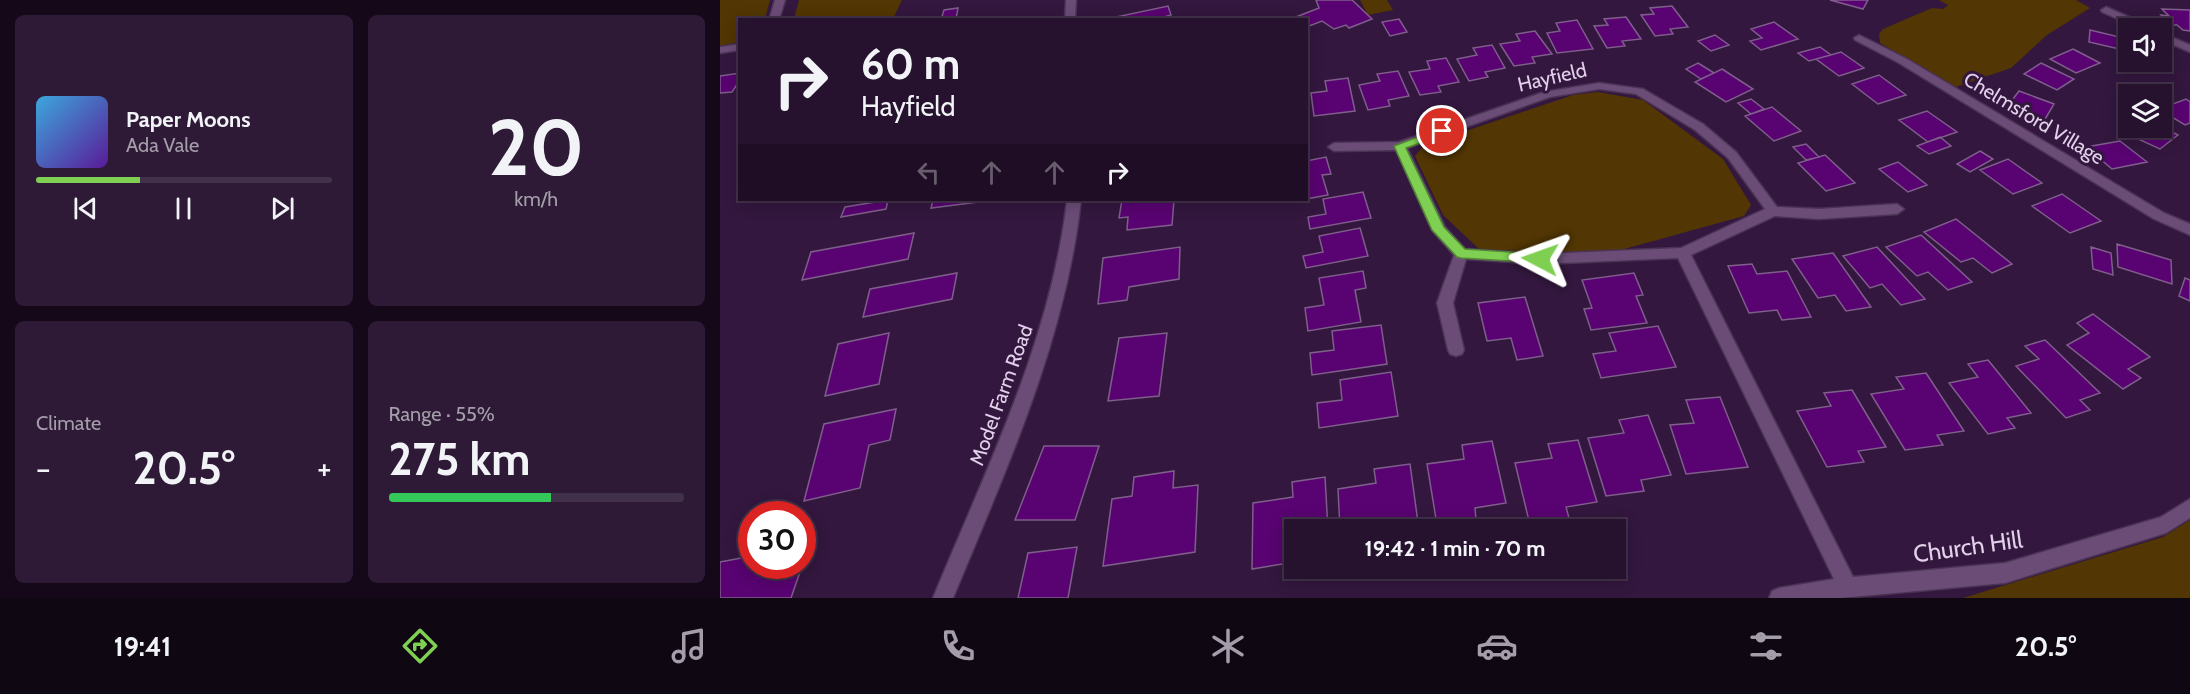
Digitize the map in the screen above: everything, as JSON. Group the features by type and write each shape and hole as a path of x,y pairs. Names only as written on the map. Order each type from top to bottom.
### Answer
{"street":[{"path":"775,18 780,0"},
{"path":"1070,18 1071,0"},
{"path":"2106,10 2124,18"},
{"name":"Chelmsford Village","path":"1859,38 1903,61 2159,216 2190,230"},
{"path":"2172,41 2190,49"},
{"path":"720,50 738,47"},
{"name":"Hayfield","path":"1334,147 1400,146 1548,94 1599,86 1639,90 1699,127 1732,154 1773,211"},
{"path":"1400,146 1439,230 1461,254 1540,259 1683,253 1773,211 1819,214 1897,209"},
{"name":"Model Farm Road","path":"943,598 991,482 1051,318 1061,279 1074,201"},
{"path":"1683,253 1848,587"},
{"path":"1456,350 1445,303 1461,254"},
{"name":"Church Hill","path":"1779,598 1848,587 2005,573 2166,524 2190,508"}],"shaded area":[{"path":"720,0 770,0 765,18 738,18 738,42 720,46"},
{"path":"799,0 902,0 893,18 794,18"},
{"path":"1360,0 1387,0 1393,10 1368,15"},
{"path":"1939,0 2076,0 2090,8 2047,35 2011,68 1956,87 1880,43 1879,34 1883,29 1932,8 1943,9 1948,5"},
{"path":"1598,92 1643,100 1723,159 1751,205 1744,216 1599,256 1537,258 1479,249 1443,215 1415,156 1424,145 1573,95"},
{"path":"2190,520 2190,598 1963,598 2163,537"}],"building":[{"path":"1316,0 1352,0 1372,19 1349,28 1346,25 1334,29 1322,21 1309,26 1308,18 1296,17 1319,8"},
{"path":"1830,0 1868,0 1863,9"},
{"path":"1168,6 1171,15 1160,18 1116,17"},
{"path":"1672,6 1688,27 1670,29 1673,34 1655,36 1641,15 1654,14 1650,8"},
{"path":"958,8 956,18 942,18 944,10"},
{"path":"2162,9 2190,10 2190,31 2172,25 2172,18 2164,18 2161,15 2169,16"},
{"path":"1626,17 1641,39 1622,41 1625,46 1607,48 1594,26 1608,25 1604,19"},
{"path":"1399,19 1407,32 1390,36 1382,22"},
{"path":"1577,20 1593,49 1557,53 1547,33 1560,31 1556,23"},
{"path":"1774,22 1798,39 1761,50 1750,41 1762,38 1751,29"},
{"path":"2090,30 2118,37 2118,49 2089,42"},
{"path":"1535,31 1552,54 1532,57 1535,63 1514,66 1500,44 1520,41 1516,34"},
{"path":"1715,35 1729,45 1711,51 1698,41"},
{"path":"1492,45 1505,68 1485,72 1488,77 1469,81 1457,59 1477,55 1473,48"},
{"path":"1820,47 1831,55 1809,61 1798,53"},
{"path":"2073,49 2100,63 2076,73 2050,59"},
{"path":"1841,52 1864,68 1839,76 1816,59"},
{"path":"1446,58 1459,82 1438,86 1441,92 1420,95 1409,72 1430,69 1427,61"},
{"path":"1698,63 1714,73 1701,79 1686,69"},
{"path":"2041,63 2074,79 2057,90 2024,74"},
{"path":"1722,69 1753,89 1726,102 1695,82"},
{"path":"1398,71 1409,96 1388,100 1390,106 1368,110 1359,85 1380,81 1377,74"},
{"path":"738,73 738,83 732,92 720,93 720,76"},
{"path":"1879,75 1906,95 1878,104 1852,84"},
{"path":"1348,78 1355,111 1314,116 1311,93 1327,91 1325,81"},
{"path":"2019,91 2054,104 2044,121 2007,107"},
{"path":"1751,99 1764,109 1751,114 1738,103"},
{"path":"2186,99 2190,102 2190,123 2185,125 2172,117 2172,104"},
{"path":"1772,107 1801,131 1774,141 1745,116"},
{"path":"1927,111 1957,132 1928,142 1899,120"},
{"path":"2172,132 2178,135 2160,149 2136,138 2172,138"},
{"path":"1940,137 1951,146 1929,154 1917,146"},
{"path":"2120,141 2147,162 2112,169 2086,147"},
{"path":"1806,144 1819,157 1806,160 1793,147"},
{"path":"1980,151 1993,159 1970,172 1957,164"},
{"path":"1825,155 1855,183 1826,191 1798,163"},
{"path":"1326,157 1331,174 1322,175 1328,195 1308,199 1308,161"},
{"path":"2008,159 2042,183 2013,194 1980,170"},
{"path":"1898,162 1927,185 1908,192 1879,169"},
{"path":"1363,192 1371,218 1310,229 1308,217 1326,214 1323,199"},
{"path":"2062,194 2101,221 2070,233 2032,206"},
{"path":"888,201 886,209 841,217 845,207"},
{"path":"933,201 986,201 931,208"},
{"path":"1122,201 1174,201 1172,225 1127,230 1128,217 1119,218"},
{"path":"1956,219 2012,264 1992,273 1973,258 1961,262 1924,232"},
{"path":"1360,228 1368,256 1306,268 1303,256 1323,252 1319,236"},
{"path":"914,233 908,259 802,280 811,252"},
{"path":"1921,235 1972,282 1948,290 1928,272 1917,276 1886,247"},
{"path":"2117,244 2171,260 2172,284 2118,267"},
{"path":"1180,247 1179,279 1129,287 1127,300 1098,304 1103,258"},
{"path":"1877,247 1925,299 1901,305 1882,284 1870,288 1843,256"},
{"path":"2091,247 2111,253 2113,275 2093,269"},
{"path":"1833,253 1871,307 1846,311 1835,295 1818,298 1792,259"},
{"path":"1752,264 1757,274 1787,271 1811,317 1782,320 1777,310 1749,313 1728,266"},
{"path":"1363,271 1366,288 1355,290 1361,322 1308,331 1305,308 1324,305 1319,278"},
{"path":"957,273 952,299 863,317 870,289"},
{"path":"1634,273 1643,295 1636,296 1647,323 1591,330 1584,309 1592,308 1582,280"},
{"path":"2185,278 2190,280 2190,301 2179,296"},
{"path":"1525,297 1543,356 1517,360 1511,338 1487,341 1478,303"},
{"path":"2093,314 2150,357 2128,369 2141,378 2123,389 2067,345 2089,333 2077,323"},
{"path":"1381,325 1387,364 1312,375 1310,353 1334,350 1332,331"},
{"path":"1658,326 1676,367 1601,378 1593,354 1616,351 1609,333"},
{"path":"889,333 879,384 825,396 838,344"},
{"path":"1167,333 1159,396 1108,401 1119,338"},
{"path":"2045,340 2100,393 2080,400 2090,410 2066,418 2016,366 2039,359 2025,346"},
{"path":"1988,360 2031,413 2007,418 2015,428 1988,434 1949,383 1978,377 1968,364"},
{"path":"1391,372 1398,416 1319,428 1317,403 1342,400 1340,380"},
{"path":"1926,373 1964,431 1937,435 1943,445 1905,450 1871,394 1904,389 1896,377"},
{"path":"1852,390 1886,447 1858,451 1864,462 1827,467 1797,411 1831,406 1824,393"},
{"path":"1720,397 1748,467 1686,474 1670,425 1694,423 1686,400"},
{"path":"896,409 890,440 869,445 860,488 804,501 824,424"},
{"path":"1648,415 1671,475 1641,480 1644,491 1606,496 1588,438 1624,433 1619,420"},
{"path":"1578,440 1597,502 1566,507 1569,518 1529,519 1515,463 1552,458 1548,444"},
{"path":"1492,441 1506,503 1475,508 1476,519 1436,519 1427,464 1464,459 1462,445"},
{"path":"1044,446 1099,446 1075,520 1015,520"},
{"path":"1410,464 1418,519 1339,519 1338,489 1376,483 1374,469"},
{"path":"1174,471 1173,488 1198,485 1195,552 1103,566 1112,499 1132,496 1134,477"},
{"path":"1325,477 1327,519 1284,519 1284,564 1252,569 1253,503 1293,497 1292,482"},
{"path":"1077,547 1068,598 1018,598 1028,553"},
{"path":"738,559 738,579 798,579 791,598 720,598 720,562"}],"route":[{"path":"1442,131 1400,146 1439,230 1461,254 1540,259"}]}
